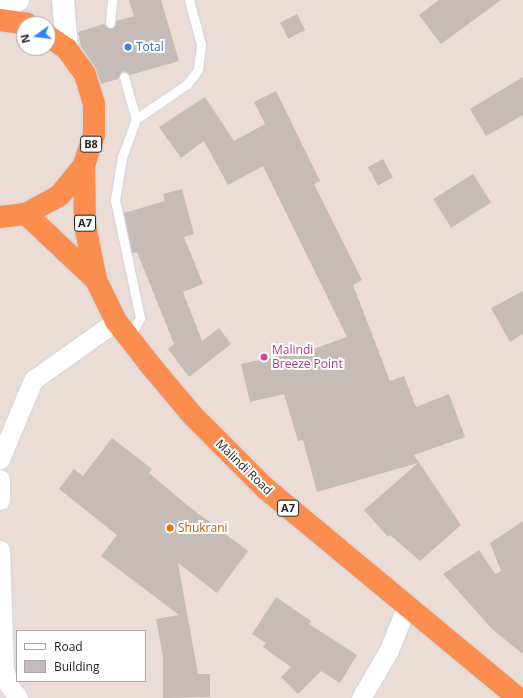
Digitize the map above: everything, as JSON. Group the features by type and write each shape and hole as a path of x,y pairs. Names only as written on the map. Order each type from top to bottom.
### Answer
{"highway":[{"path":"0,20 16,22"},
{"name":"B8","path":"0,216 26,214 60,195 84,164 94,135 94,104 85,74 67,49 56,41"},
{"name":"Malindi Road","path":"84,164 85,225 96,280 116,321 129,338 228,453 406,608 518,698"},
{"name":"Malindi Road","path":"26,214 96,280"}],"street":[{"path":"0,12 18,0"},
{"path":"63,0 67,49"},
{"path":"0,459 33,380 116,321"},
{"path":"0,479 0,500"},
{"path":"0,550 4,669 9,685 18,698"},
{"path":"361,698 394,639 406,608"}],"lane":[{"path":"110,23 112,0"},
{"path":"129,338 140,318 115,200 122,157 136,119 187,84 198,70 201,44 189,0"},
{"path":"124,77 136,119"}],"building":[{"name":"Total","path":"129,0 161,0 179,61 130,75 123,71 118,79 101,84 95,67 81,47 78,32 104,24 112,29 116,21 134,16"},
{"path":"439,0 501,0 441,44 419,15"},
{"path":"297,14 305,30 288,39 280,23"},
{"path":"523,77 523,115 486,136 470,109"},
{"path":"276,91 320,181 314,184 362,280 353,285 390,381 404,376 416,407 449,394 465,437 414,455 461,525 420,561 390,535 388,537 364,510 418,463 317,492 303,440 298,441 284,394 250,402 241,364 316,348 347,337 263,166 228,185 204,141 181,158 159,127 205,97 234,141 265,124 254,102"},
{"path":"383,159 393,178 378,186 368,167"},
{"path":"473,174 491,203 451,228 433,199"},
{"path":"182,189 194,234 184,237 203,284 183,292 202,341 219,328 231,344 189,377 168,349 174,344 137,252 132,253 124,213 165,201 163,194"},
{"path":"523,291 523,334 510,342 491,308"},
{"path":"112,438 152,469 149,473 187,505 248,551 217,593 178,563 198,674 210,674 210,697 163,698 163,656 156,619 179,615 101,556 117,535 59,489 74,469 83,476"},
{"path":"523,521 523,654 492,629 443,574 479,550 495,574 501,571 490,543"},
{"path":"276,597 311,621 309,624 357,655 340,683 321,671 298,694 281,677 291,667 263,647 266,643 252,634"}],"place":[{"name":"Total","path":"128,47"},
{"name":"Malindi Breeze Point","path":"264,357"},
{"name":"Shukrani","path":"170,528"}]}
